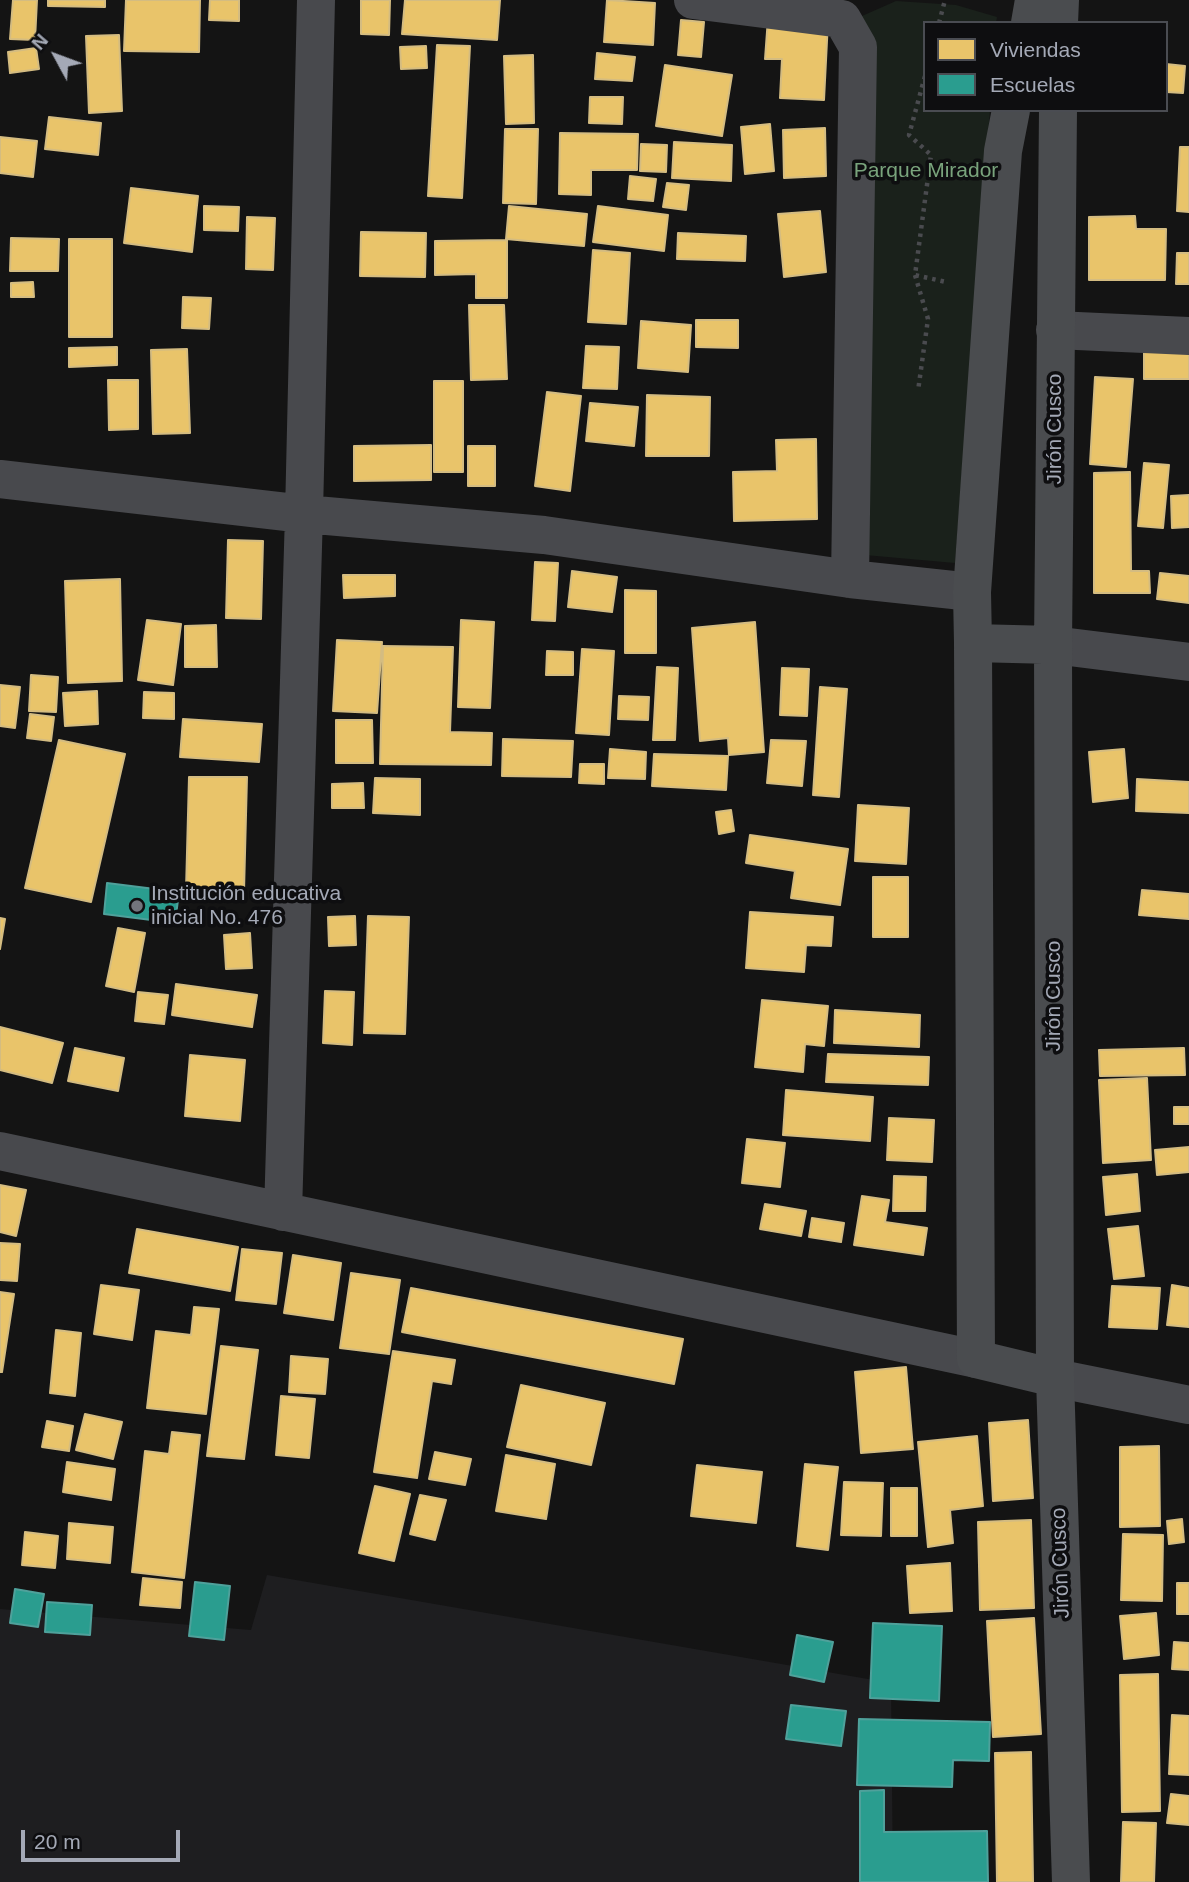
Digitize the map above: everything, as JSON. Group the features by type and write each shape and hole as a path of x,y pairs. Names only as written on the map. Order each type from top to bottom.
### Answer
{"main road":[{"path":"1030,21 1034,0"},
{"path":"1059,21 1060,0"},
{"path":"1011,112 1003,151 972,592 976,1359 1055,1378"},
{"name":"Jirón Cusco","path":"1058,112 1053,645 1055,1378 1071,1882"},
{"path":"973,643 1053,645"}],"street":[{"path":"283,1212 316,0"},
{"path":"693,0 842,19 858,47 850,579"},
{"path":"1055,330 1189,335"},
{"path":"0,479 304,513 544,534 850,579 972,592"},
{"path":"1053,645 1189,662"},
{"path":"0,1151 976,1359"},
{"path":"1055,1378 1189,1405"}],"path":[{"path":"940,21 945,0"},
{"path":"918,391 928,319 915,275 931,155 909,135 923,83"},
{"path":"915,275 992,293"}],"shaded area":[{"path":"267,1575 891,1683 893,1882 0,1882 0,1609 251,1630"}],"green space":[{"name":"Parque Mirador","path":"896,1 956,5 997,17 996,21 923,21 923,112 990,112 955,563 865,555 853,20"}],"building: Viviendas":[{"path":"13,0 37,0 35,40 10,39"},
{"path":"48,0 105,0 105,7 48,6"},
{"path":"126,0 200,0 199,52 124,51"},
{"path":"210,0 239,0 239,21 209,20"},
{"path":"361,0 390,0 389,35 361,34"},
{"path":"405,0 500,0 497,40 402,34"},
{"path":"607,0 655,3 653,45 604,42"},
{"path":"768,18 828,21 824,100 780,98 782,59 765,59"},
{"path":"681,20 704,22 701,57 678,55"},
{"path":"119,35 122,111 89,113 86,36"},
{"path":"437,45 470,46 462,198 428,196"},
{"path":"426,46 427,68 401,69 400,47"},
{"path":"36,48 39,69 10,73 8,52"},
{"path":"597,53 635,57 632,81 595,79"},
{"path":"533,55 534,123 506,124 504,56"},
{"path":"1168,64 1185,66 1183,93 1168,92"},
{"path":"665,65 732,75 722,136 656,126"},
{"path":"590,97 623,97 622,124 589,123"},
{"path":"49,117 101,123 98,155 45,149"},
{"path":"770,124 774,171 745,174 741,127"},
{"path":"825,128 826,176 784,178 783,130"},
{"path":"505,129 538,129 536,204 503,203"},
{"path":"560,133 638,134 637,170 591,170 591,195 559,194"},
{"path":"0,137 37,141 33,177 0,173"},
{"path":"674,142 732,145 731,181 672,178"},
{"path":"641,144 667,145 666,172 640,171"},
{"path":"1180,147 1189,147 1189,212 1177,211"},
{"path":"630,176 656,179 653,201 628,199"},
{"path":"667,183 689,185 686,210 663,207"},
{"path":"131,188 198,196 192,252 124,243"},
{"path":"204,206 239,207 238,231 204,230"},
{"path":"509,206 587,214 584,246 506,239"},
{"path":"598,206 668,215 664,251 593,242"},
{"path":"820,211 826,272 784,277 778,214"},
{"path":"1135,216 1136,229 1166,229 1165,280 1089,280 1089,217"},
{"path":"247,217 275,218 273,270 246,269"},
{"path":"361,232 426,233 425,277 360,276"},
{"path":"678,233 746,236 745,261 677,259"},
{"path":"11,238 59,239 58,271 10,271"},
{"path":"69,239 112,239 112,337 69,337"},
{"path":"507,240 507,298 476,298 476,274 435,275 435,241"},
{"path":"593,250 630,253 626,324 588,322"},
{"path":"1177,253 1189,253 1189,284 1176,284"},
{"path":"33,282 34,297 11,297 11,283"},
{"path":"183,297 211,298 209,329 182,328"},
{"path":"469,305 504,305 507,379 471,380"},
{"path":"696,320 738,320 738,348 696,347"},
{"path":"641,321 691,325 688,372 638,368"},
{"path":"586,346 619,347 617,389 583,388"},
{"path":"117,347 117,365 69,367 69,348"},
{"path":"1144,348 1189,348 1189,379 1144,379"},
{"path":"187,349 190,433 153,434 151,350"},
{"path":"1095,377 1133,379 1126,467 1090,464"},
{"path":"108,380 138,380 138,429 109,430"},
{"path":"434,381 463,381 463,472 434,472"},
{"path":"547,392 581,396 570,491 535,486"},
{"path":"647,395 710,397 709,456 646,456"},
{"path":"590,403 638,407 634,446 586,441"},
{"path":"816,439 817,519 734,521 733,472 777,471 776,440"},
{"path":"431,445 431,480 354,481 354,446"},
{"path":"468,446 495,446 495,486 468,486"},
{"path":"1144,463 1169,465 1163,528 1138,526"},
{"path":"1130,472 1131,571 1149,571 1150,593 1094,593 1094,473"},
{"path":"1189,495 1189,527 1172,528 1171,496"},
{"path":"228,540 263,541 261,619 226,618"},
{"path":"535,562 558,563 555,621 532,620"},
{"path":"572,571 617,577 612,612 568,607"},
{"path":"1160,573 1189,576 1189,603 1157,599"},
{"path":"343,575 395,575 395,596 344,598"},
{"path":"120,579 122,681 68,683 65,581"},
{"path":"625,590 656,591 656,653 625,653"},
{"path":"147,620 181,624 173,685 138,680"},
{"path":"461,620 494,622 490,708 458,707"},
{"path":"755,622 764,752 729,755 728,738 700,741 692,628"},
{"path":"216,625 217,667 185,667 185,626"},
{"path":"337,640 382,642 377,713 333,711"},
{"path":"383,646 453,647 450,732 492,733 491,765 380,764"},
{"path":"582,649 614,651 609,735 576,733"},
{"path":"547,651 573,652 573,675 546,675"},
{"path":"657,667 678,668 675,740 653,740"},
{"path":"782,668 809,669 807,716 780,715"},
{"path":"31,675 58,677 56,712 29,711"},
{"path":"0,685 20,687 15,728 0,726"},
{"path":"820,687 847,689 839,797 813,795"},
{"path":"97,691 98,724 65,726 63,693"},
{"path":"144,692 174,693 174,719 143,718"},
{"path":"619,696 649,697 648,720 618,719"},
{"path":"30,714 54,717 51,741 27,738"},
{"path":"183,719 262,724 259,762 180,757"},
{"path":"336,720 372,720 373,763 336,763"},
{"path":"503,739 573,741 571,777 502,776"},
{"path":"59,740 125,754 91,902 25,888"},
{"path":"771,740 806,741 802,786 767,783"},
{"path":"610,749 646,752 645,779 608,778"},
{"path":"1124,749 1128,798 1093,802 1089,752"},
{"path":"654,754 728,756 726,790 652,786"},
{"path":"580,764 604,764 604,784 579,783"},
{"path":"189,777 247,777 244,891 186,890"},
{"path":"375,778 420,779 420,815 373,813"},
{"path":"1137,779 1189,782 1189,813 1136,811"},
{"path":"363,783 364,808 332,808 332,784"},
{"path":"858,805 909,808 906,864 855,861"},
{"path":"731,810 734,831 719,834 716,812"},
{"path":"750,835 848,849 840,905 791,898 795,871 746,863"},
{"path":"873,877 908,877 908,937 873,937"},
{"path":"1142,890 1189,894 1189,919 1139,915"},
{"path":"750,912 833,917 831,946 806,945 804,972 746,968"},
{"path":"355,916 356,945 329,946 328,917"},
{"path":"368,916 409,917 405,1034 364,1033"},
{"path":"0,918 5,919 0,949"},
{"path":"118,928 145,933 134,992 106,986"},
{"path":"250,933 252,968 226,969 224,935"},
{"path":"176,984 257,995 252,1027 172,1015"},
{"path":"325,991 354,992 352,1045 323,1043"},
{"path":"138,992 168,995 164,1024 135,1021"},
{"path":"762,1000 828,1006 824,1046 805,1044 803,1072 755,1067"},
{"path":"835,1010 920,1015 919,1047 834,1043"},
{"path":"0,1027 63,1043 52,1083 0,1070"},
{"path":"75,1048 124,1058 118,1091 68,1081"},
{"path":"1184,1048 1185,1075 1100,1076 1099,1050"},
{"path":"828,1054 929,1057 928,1085 826,1082"},
{"path":"190,1055 245,1060 240,1121 185,1116"},
{"path":"1147,1078 1151,1160 1103,1163 1099,1080"},
{"path":"786,1090 873,1097 870,1141 783,1135"},
{"path":"1174,1107 1189,1107 1189,1124 1174,1124"},
{"path":"889,1118 934,1120 932,1162 887,1160"},
{"path":"747,1139 785,1143 780,1187 742,1183"},
{"path":"1189,1147 1189,1172 1157,1175 1155,1150"},
{"path":"1137,1174 1140,1211 1106,1215 1103,1177"},
{"path":"894,1176 926,1177 925,1211 893,1211"},
{"path":"0,1185 26,1190 16,1236 0,1232"},
{"path":"862,1196 889,1200 885,1222 927,1228 923,1255 854,1245"},
{"path":"765,1204 806,1211 801,1236 760,1229"},
{"path":"812,1218 844,1223 841,1242 809,1237"},
{"path":"1138,1226 1144,1276 1114,1279 1108,1229"},
{"path":"137,1229 238,1247 230,1291 129,1273"},
{"path":"0,1243 20,1244 17,1281 0,1280"},
{"path":"242,1249 282,1253 276,1304 236,1300"},
{"path":"293,1255 341,1263 333,1320 284,1313"},
{"path":"351,1273 400,1280 389,1354 340,1348"},
{"path":"101,1285 139,1290 132,1340 94,1334"},
{"path":"1172,1285 1189,1288 1189,1327 1167,1325"},
{"path":"1112,1286 1160,1288 1157,1329 1109,1327"},
{"path":"411,1288 683,1339 674,1384 402,1332"},
{"path":"0,1292 14,1294 2,1372 0,1372"},
{"path":"194,1307 219,1309 206,1414 147,1408 156,1331 191,1335"},
{"path":"56,1330 81,1333 75,1396 50,1393"},
{"path":"221,1346 258,1350 244,1459 207,1456"},
{"path":"393,1351 455,1360 451,1384 432,1381 417,1478 374,1472"},
{"path":"291,1356 328,1359 325,1394 289,1392"},
{"path":"906,1367 913,1449 861,1453 855,1372"},
{"path":"521,1385 605,1403 591,1465 507,1447"},
{"path":"281,1396 315,1399 309,1458 276,1455"},
{"path":"85,1414 122,1422 113,1459 76,1450"},
{"path":"1028,1420 1033,1498 993,1501 989,1423"},
{"path":"47,1421 73,1426 69,1451 42,1447"},
{"path":"172,1432 200,1435 184,1578 132,1572 145,1451 169,1454"},
{"path":"977,1436 983,1506 950,1510 953,1543 928,1547 918,1442"},
{"path":"1159,1446 1160,1526 1120,1527 1120,1447"},
{"path":"435,1452 471,1459 465,1485 429,1479"},
{"path":"506,1455 555,1464 546,1519 496,1511"},
{"path":"67,1462 115,1469 111,1500 63,1492"},
{"path":"805,1464 838,1467 828,1550 797,1546"},
{"path":"697,1465 762,1472 756,1523 691,1516"},
{"path":"844,1482 883,1483 881,1536 841,1535"},
{"path":"375,1486 410,1494 394,1561 359,1553"},
{"path":"891,1488 917,1488 917,1536 891,1536"},
{"path":"420,1495 446,1500 435,1540 410,1534"},
{"path":"1182,1519 1184,1542 1169,1544 1167,1521"},
{"path":"1031,1520 1034,1608 980,1610 978,1522"},
{"path":"69,1523 113,1527 110,1563 67,1559"},
{"path":"25,1532 58,1536 55,1568 22,1565"},
{"path":"1123,1534 1163,1535 1162,1601 1121,1600"},
{"path":"950,1563 952,1611 910,1613 907,1566"},
{"path":"143,1578 182,1582 180,1608 140,1605"},
{"path":"1177,1583 1189,1583 1189,1614 1177,1614"},
{"path":"1156,1613 1159,1655 1124,1659 1120,1616"},
{"path":"1034,1618 1041,1734 993,1737 987,1621"},
{"path":"1174,1642 1189,1643 1189,1670 1172,1669"},
{"path":"1158,1674 1160,1811 1122,1812 1120,1675"},
{"path":"1172,1715 1189,1716 1189,1775 1169,1774"},
{"path":"1031,1752 1033,1882 997,1882 995,1753"},
{"path":"1171,1794 1189,1796 1189,1825 1167,1823"},
{"path":"1123,1822 1156,1823 1154,1882 1121,1882"}],"building: Escuelas":[{"path":"107,883 179,892 175,923 104,914"},
{"path":"195,1582 230,1586 224,1640 189,1636"},
{"path":"15,1589 44,1594 38,1627 10,1623"},
{"path":"47,1602 92,1605 90,1635 45,1632"},
{"path":"873,1623 942,1626 939,1701 870,1698"},
{"path":"797,1635 833,1642 824,1682 790,1675"},
{"path":"791,1705 846,1711 841,1746 786,1739"},
{"path":"859,1719 990,1722 989,1761 953,1760 952,1787 857,1785"},
{"path":"884,1790 884,1832 987,1831 988,1882 860,1882 860,1791"}],"place":[{"name":"Institución educativa inicial No. 476","path":"137,906"}]}
